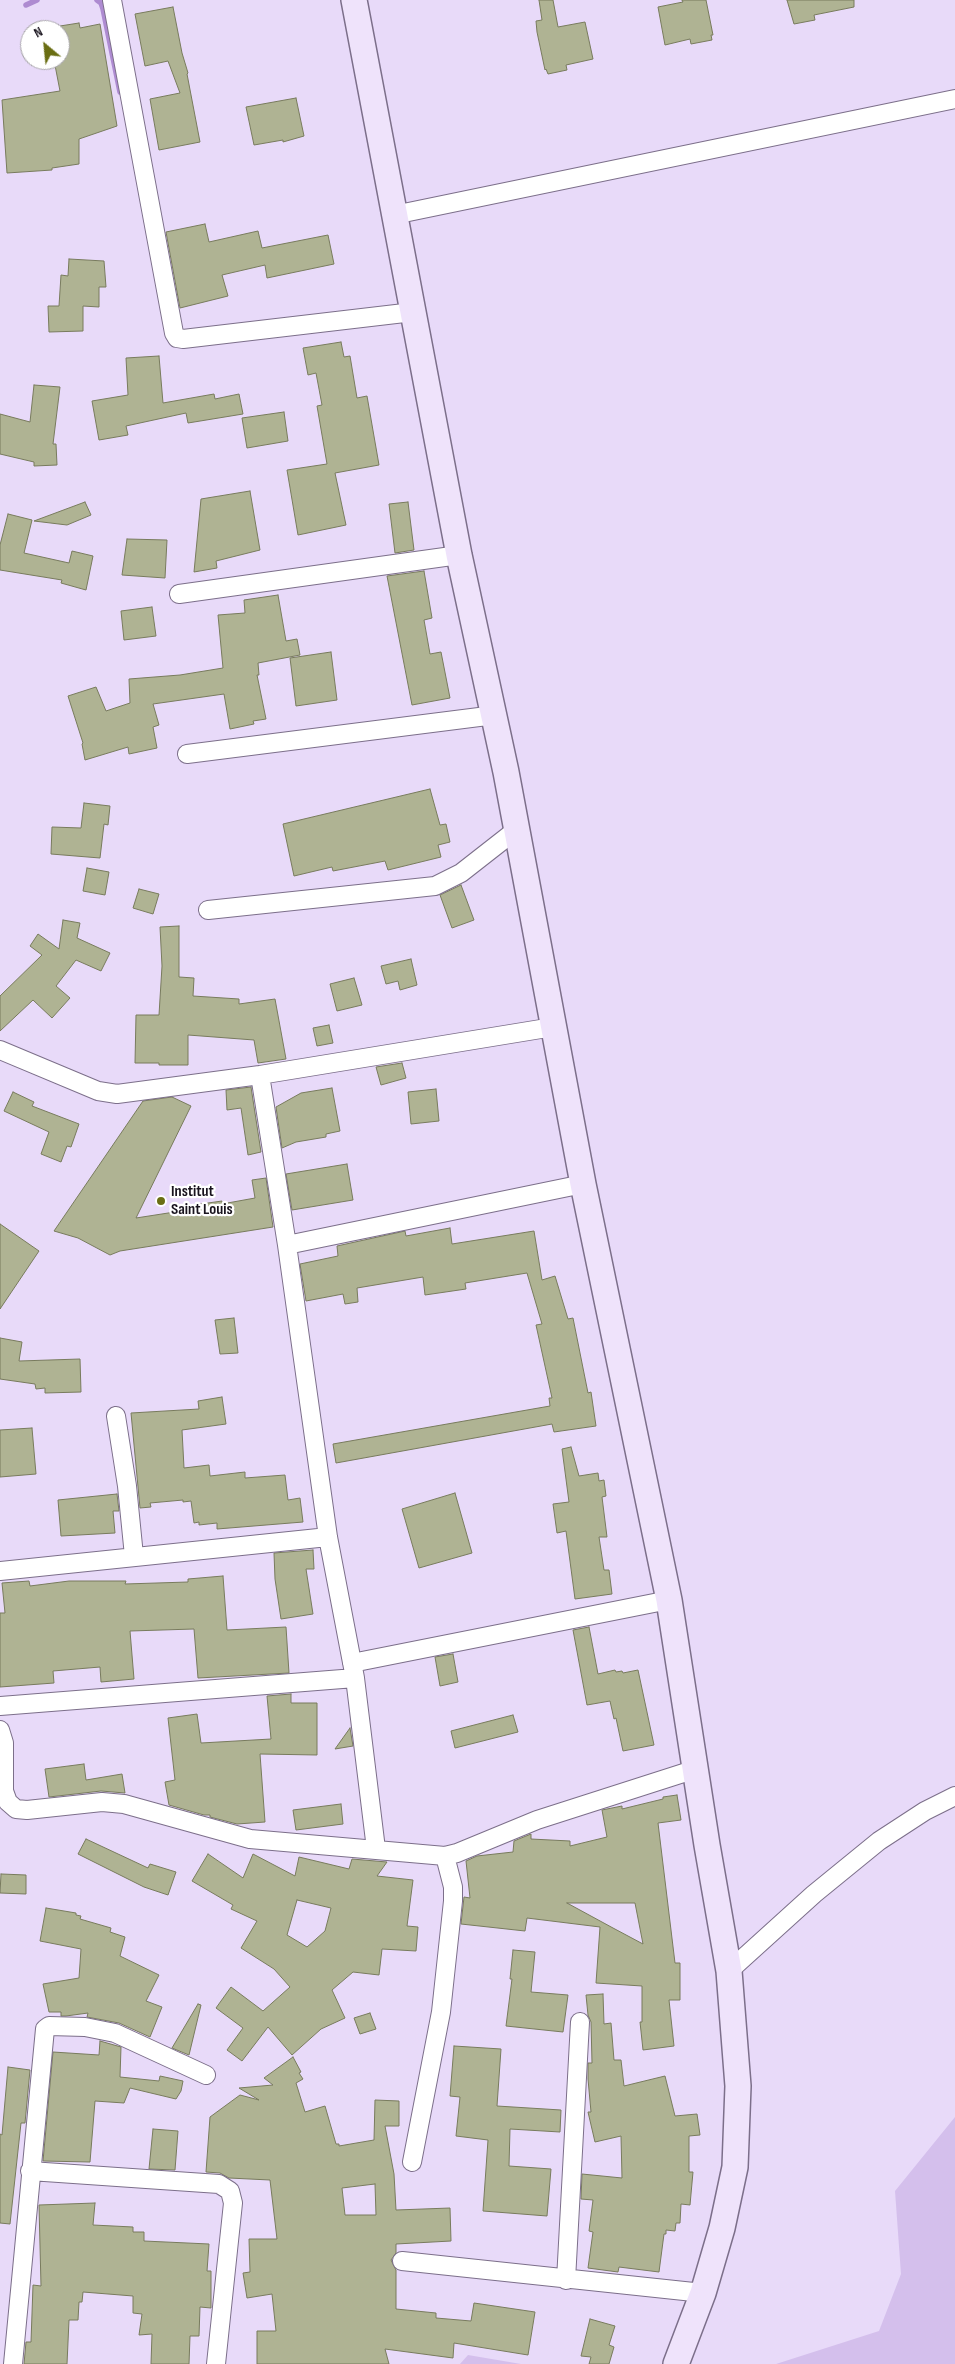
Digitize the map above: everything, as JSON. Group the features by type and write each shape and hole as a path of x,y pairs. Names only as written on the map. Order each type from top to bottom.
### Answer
{"main road":[{"path":"354,0 459,555 476,641 495,715 583,1184 669,1600 707,1845 729,1971 738,2086 735,2167 722,2228 703,2293 676,2364"}],"street":[{"path":"112,0 174,333 177,338 184,340 413,312"},
{"path":"394,215 955,99"},
{"path":"179,594 459,555"},
{"path":"186,754 495,715"},
{"path":"208,910 435,886 461,873 516,830"},
{"path":"0,1050 98,1092 117,1094 260,1075 553,1028"},
{"path":"260,1075 288,1244 328,1537 353,1671 376,1849"},
{"path":"288,1244 583,1184"},
{"path":"116,1416 127,1486 134,1556"},
{"path":"0,1571 328,1537"},
{"path":"0,1706 353,1671 669,1600"},
{"path":"0,1730 4,1743 4,1791 8,1802 16,1809 102,1802 124,1804 250,1838 288,1844 376,1849 445,1856 457,1854 537,1820 696,1769"},
{"path":"729,1971 814,1894 879,1841 916,1815 955,1796"},
{"path":"412,2162 436,2044 453,1901 453,1887 445,1856"},
{"path":"566,2280 580,2022"},
{"path":"12,2364 43,2032 49,2026 85,2027 115,2033 206,2075"},
{"path":"30,2171 219,2184 230,2191 233,2204 216,2364"},
{"path":"402,2261 566,2280 703,2293"}],"shaded area":[{"path":"955,2117 955,2364 776,2364 879,2331 901,2274 895,2191"},
{"path":"468,2355 521,2364 460,2364"}],"building":[{"path":"539,0 553,0 558,27 585,22 593,59 566,65 567,70 548,74 545,70 537,32 536,21 542,20"},
{"path":"682,0 706,0 713,35 711,35 712,40 691,44 690,39 665,45 658,7 683,2"},
{"path":"787,0 854,0 854,7 814,15 815,20 794,24"},
{"path":"173,7 188,73 200,142 159,150 150,99 180,93 168,61 145,66 135,14"},
{"path":"79,23 80,28 100,24 117,126 79,139 79,164 52,168 52,170 7,173 2,100 60,91 56,70 70,70 70,24"},
{"path":"296,98 304,136 283,142 283,140 254,145 246,107"},
{"path":"205,224 209,242 258,231 262,248 328,235 334,264 267,278 265,265 222,275 228,296 180,308 166,232"},
{"path":"69,259 104,261 106,287 99,287 99,307 83,306 83,331 49,332 48,306 59,306 61,275 68,276"},
{"path":"341,342 344,357 350,356 357,398 367,396 379,465 335,473 346,525 298,535 287,470 327,464 317,406 322,405 316,373 308,375 303,348"},
{"path":"159,356 163,403 214,394 215,399 239,394 243,414 188,423 186,413 126,426 128,435 99,440 92,401 128,395 126,358"},
{"path":"34,385 60,387 53,444 56,444 57,465 34,466 34,462 0,454 0,414 30,422"},
{"path":"284,412 288,441 247,448 242,418"},
{"path":"250,491 260,550 216,561 217,568 194,572 201,499"},
{"path":"85,502 91,515 67,525 34,521"},
{"path":"408,502 414,550 395,553 389,504"},
{"path":"8,514 32,520 24,553 69,563 72,551 93,556 86,590 61,583 62,580 0,570 0,545"},
{"path":"127,539 167,540 165,578 122,575"},
{"path":"424,571 432,618 424,620 430,654 441,652 450,698 412,705 387,576"},
{"path":"278,595 286,641 297,639 300,655 258,663 259,675 257,675 266,719 253,721 254,724 230,729 224,694 153,704 159,725 153,727 157,748 129,754 128,747 85,760 83,743 68,696 96,687 106,711 130,703 129,679 180,675 223,668 218,615 245,613 244,600"},
{"path":"152,607 156,636 124,640 121,611"},
{"path":"331,652 337,700 296,706 290,658"},
{"path":"430,789 440,825 446,824 450,842 438,845 441,857 388,870 385,861 333,871 332,867 294,876 283,824"},
{"path":"84,803 110,806 108,825 104,824 100,858 51,854 52,827 81,828"},
{"path":"87,868 109,872 105,895 83,891"},
{"path":"461,885 474,920 452,928 440,895"},
{"path":"139,889 159,894 153,914 133,908"},
{"path":"63,920 80,923 77,938 110,953 101,971 76,960 56,986 70,998 52,1018 33,1000 0,1031 0,996 42,955 30,946 38,934 59,949"},
{"path":"179,926 179,977 194,978 193,996 239,999 239,1004 275,999 286,1059 258,1063 254,1040 188,1035 188,1065 135,1063 136,1015 159,1015 162,966 160,927"},
{"path":"411,959 417,985 400,990 398,981 386,984 381,966"},
{"path":"354,978 362,1005 337,1011 330,984"},
{"path":"329,1025 333,1043 317,1046 313,1028"},
{"path":"402,1063 406,1078 381,1085 376,1067"},
{"path":"251,1087 261,1152 248,1155 241,1108 227,1110 226,1090"},
{"path":"332,1088 340,1131 326,1134 326,1137 296,1142 282,1148 276,1107 301,1093"},
{"path":"436,1089 439,1121 411,1124 408,1092"},
{"path":"13,1092 34,1102 32,1106 79,1124 71,1147 67,1146 61,1162 41,1154 49,1132 4,1111"},
{"path":"172,1097 191,1106 136,1218 194,1209 194,1205 222,1201 222,1204 255,1198 252,1180 266,1178 273,1227 120,1251 110,1255 78,1238 54,1231 143,1101"},
{"path":"347,1164 353,1200 292,1210 286,1174"},
{"path":"0,1224 39,1251 0,1309"},
{"path":"450,1228 452,1244 534,1231 542,1280 555,1276 568,1319 573,1318 588,1393 591,1392 596,1426 554,1432 552,1424 336,1463 333,1444 550,1406 549,1398 552,1398 536,1325 542,1324 527,1273 465,1283 466,1289 425,1295 423,1277 357,1288 358,1302 345,1304 343,1294 306,1301 300,1264 338,1256 337,1246 405,1231 406,1236"},
{"path":"234,1318 238,1353 220,1354 215,1320"},
{"path":"0,1338 22,1342 19,1361 80,1359 81,1392 45,1393 45,1388 36,1389 35,1384 0,1379"},
{"path":"222,1397 226,1424 182,1430 184,1468 209,1465 210,1476 245,1472 245,1478 285,1475 288,1500 300,1498 303,1522 217,1529 217,1523 199,1525 199,1522 194,1523 191,1501 150,1503 151,1507 140,1508 131,1413 199,1409 198,1401"},
{"path":"32,1428 36,1474 0,1477 0,1430"},
{"path":"571,1447 579,1476 598,1473 599,1481 604,1480 606,1496 602,1497 607,1537 599,1537 604,1570 609,1570 612,1594 575,1599 566,1531 557,1533 553,1504 569,1502 562,1449"},
{"path":"455,1493 472,1553 419,1568 402,1509"},
{"path":"117,1494 119,1511 113,1511 115,1533 61,1536 58,1500"},
{"path":"313,1550 314,1569 306,1569 313,1614 281,1619 275,1579 274,1553"},
{"path":"223,1576 227,1630 286,1627 289,1673 198,1678 194,1629 130,1631 134,1679 101,1682 100,1667 53,1671 54,1683 0,1687 0,1613 5,1613 2,1583 29,1581 30,1586 69,1581 126,1581 125,1584 188,1582 188,1579"},
{"path":"589,1627 598,1674 615,1670 616,1672 622,1671 623,1673 638,1670 654,1745 623,1751 616,1718 614,1719 610,1701 587,1705 573,1630"},
{"path":"453,1654 458,1682 440,1686 435,1657"},
{"path":"291,1694 291,1703 317,1703 317,1755 260,1754 265,1822 237,1824 169,1805 165,1782 175,1780 168,1718 197,1714 201,1743 271,1739 267,1696"},
{"path":"513,1715 518,1732 455,1748 451,1731"},
{"path":"350,1728 353,1746 335,1749"},
{"path":"84,1764 86,1780 122,1774 125,1793 101,1791 49,1797 45,1769"},
{"path":"677,1795 681,1820 658,1823 675,1963 680,1963 680,2000 669,2000 674,2046 643,2050 640,2022 642,2022 642,1986 596,1983 600,1927 527,1918 525,1931 461,1924 464,1897 470,1898 466,1861 477,1856 513,1852 514,1841 531,1834 531,1839 570,1841 570,1846 607,1837 602,1810 622,1806 622,1809 663,1799 663,1797","holes":["567,1903 635,1903 643,1944"]},
{"path":"341,1804 343,1824 296,1830 293,1810"},
{"path":"86,1839 148,1868 150,1864 176,1872 168,1895 144,1887 78,1854"},
{"path":"208,1854 243,1878 253,1854 295,1876 299,1857 349,1869 352,1859 387,1862 377,1876 413,1880 407,1926 418,1927 416,1951 382,1949 379,1975 353,1972 332,1990 345,2018 321,2029 292,2055 268,2027 242,2061 227,2050 243,2028 216,2008 231,1987 263,2011 290,1987 274,1969 241,1948 257,1921 231,1909 233,1905 192,1881","holes":["297,1900 331,1908 325,1931 307,1947 287,1935"]},
{"path":"1,1874 26,1875 26,1894 0,1893"},
{"path":"46,1908 76,1913 76,1915 81,1916 80,1919 111,1928 110,1932 125,1937 120,1956 159,1975 146,2001 162,2007 150,2037 119,2023 87,2017 88,2013 61,2016 61,2012 49,2012 43,1984 79,1978 81,1949 40,1941"},
{"path":"513,1950 535,1952 531,1992 568,1995 563,2032 506,2026 512,1979 510,1979"},
{"path":"603,1994 604,2024 611,2023 614,2060 621,2060 624,2086 665,2076 675,2116 697,2114 700,2135 689,2136 689,2172 693,2172 690,2205 681,2204 680,2223 676,2223 675,2231 666,2230 666,2234 664,2234 659,2272 619,2267 618,2272 588,2268 593,2232 589,2231 593,2200 581,2199 582,2174 622,2178 621,2136 595,2142 588,2112 591,2112 588,2063 592,2063 591,2022 588,2015 586,1995"},
{"path":"198,2004 201,2005 189,2055 172,2048"},
{"path":"370,2013 376,2029 360,2034 354,2018"},
{"path":"100,2041 121,2047 120,2077 159,2081 160,2076 183,2081 181,2091 176,2099 130,2088 124,2103 95,2101 90,2162 43,2161 53,2052 99,2055"},
{"path":"454,2046 501,2049 497,2106 561,2110 560,2132 510,2129 509,2166 551,2169 547,2216 483,2211 488,2140 456,2136 460,2097 450,2096"},
{"path":"293,2057 303,2079 296,2083 305,2112 325,2106 336,2144 339,2144 339,2146 374,2140 375,2100 399,2101 399,2126 385,2126 394,2174 396,2210 450,2208 451,2241 396,2244 396,2253 391,2260 396,2270 396,2309 436,2313 436,2318 471,2321 474,2303 535,2312 528,2355 454,2343 453,2358 385,2349 389,2364 257,2364 257,2331 276,2331 272,2294 247,2298 243,2273 250,2272 249,2239 277,2239 270,2180 229,2178 220,2173 206,2172 210,2117 240,2095 259,2100 239,2088 273,2085 264,2078","holes":["375,2184 376,2215 345,2215 342,2188"]},
{"path":"8,2067 30,2070 25,2123 21,2123 10,2224 0,2223 0,2134 2,2135"},
{"path":"153,2129 178,2131 175,2170 149,2169"},
{"path":"95,2203 93,2225 133,2227 133,2232 144,2232 144,2241 209,2244 207,2271 211,2271 211,2308 200,2307 199,2336 190,2336 189,2364 151,2364 152,2334 139,2335 142,2314 133,2313 133,2296 83,2292 82,2302 79,2302 78,2320 69,2320 67,2364 24,2364 26,2342 31,2342 33,2285 41,2286 39,2205"},
{"path":"590,2319 615,2326 609,2345 614,2347 609,2364 589,2364 591,2357 581,2356"}],"waterway":[{"path":"26,5 37,0"},
{"path":"97,0 101,3 103,9 120,92"}],"place":[{"name":"Institut Saint Louis","path":"161,1201"}]}
